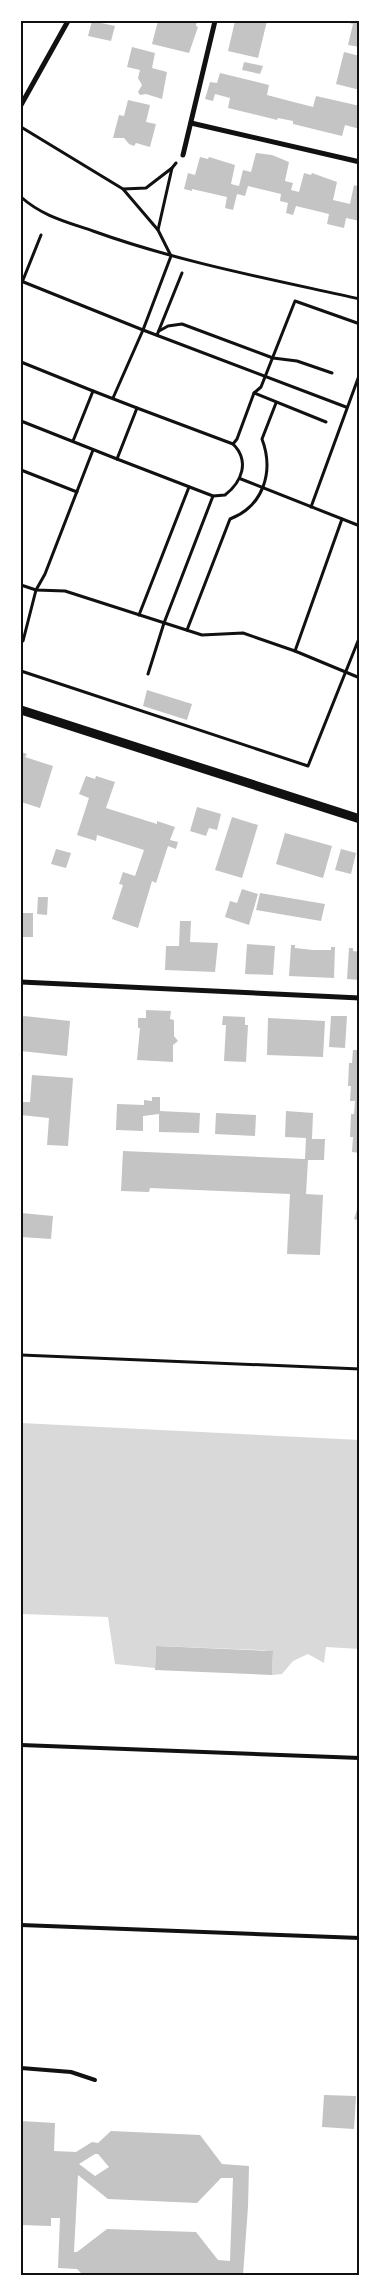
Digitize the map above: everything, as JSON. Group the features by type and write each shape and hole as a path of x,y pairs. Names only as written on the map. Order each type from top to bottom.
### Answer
{"street":[{"path":"21,105 68,21"},
{"path":"183,155 215,21"},
{"path":"191,123 360,162"},
{"path":"21,710 360,819"},
{"path":"21,982 360,998"}],"lane":[{"path":"21,1745 360,1758"},
{"path":"21,1925 360,1938"},
{"path":"21,2068 71,2072 95,2080"}],"path":[{"path":"21,127 122,189 158,230 171,256 113,398"},
{"path":"122,189 146,188 172,168 183,155"},
{"path":"158,230 172,168"},
{"path":"21,197 43,214 171,256 360,299"},
{"path":"41,235 22,283 346,407"},
{"path":"157,335 182,273"},
{"path":"233,444 254,393 262,387 295,301 360,324"},
{"path":"159,331 168,326 182,324 273,358 297,361 332,373"},
{"path":"21,362 233,444 240,452 243,462 241,479 225,495 213,496 21,421"},
{"path":"311,507 360,373"},
{"path":"73,441 93,391"},
{"path":"254,393 326,422"},
{"path":"186,630 230,519 242,514 253,505 263,488 268,468 267,454 262,439 276,403"},
{"path":"117,459 137,408"},
{"path":"23,641 36,590 45,574 93,450"},
{"path":"21,470 77,492"},
{"path":"241,479 360,526"},
{"path":"139,615 189,487"},
{"path":"148,674 164,623 213,496"},
{"path":"295,651 342,519"},
{"path":"21,585 36,590 65,591 202,635 243,633 295,651 360,678"},
{"path":"21,671 308,766 360,636"},
{"path":"21,1356 360,1369"}],"shaded area":[{"path":"21,1423 360,1440 360,1649 326,1647 324,1663 308,1654 293,1661 282,1674 272,1675 273,1652 263,1650 156,1646 155,1668 115,1664 108,1617 21,1614"}],"building":[{"path":"92,21 115,26 111,41 88,36"},
{"path":"158,21 197,21 196,26 198,27 189,53 152,44"},
{"path":"235,21 267,21 258,58 228,51"},
{"path":"350,21 360,21 360,47 348,45 353,24 349,23"},
{"path":"132,47 155,53 152,68 167,72 162,99 146,94 140,95 138,92 142,85 138,78 140,70 127,67"},
{"path":"344,52 360,56 360,90 336,84"},
{"path":"244,62 263,66 260,74 242,70"},
{"path":"220,73 269,85 267,95 313,107 316,96 360,106 360,129 345,125 342,136 293,124 293,121 278,118 277,120 228,108 230,98 215,94 213,101 205,99 210,82 217,83"},
{"path":"128,100 150,105 146,122 156,124 150,147 136,143 134,146 129,144 124,138 113,138 119,115 124,116"},
{"path":"256,153 272,155 289,162 285,181 293,183 291,190 299,192 304,173 311,175 312,173 337,182 333,200 350,204 354,185 360,187 360,221 346,218 344,228 327,224 329,214 296,206 293,215 286,213 288,203 280,201 281,194 248,186 245,196 237,194 233,210 225,208 227,197 184,189 188,173 195,175 200,157 208,159 209,157 235,165 231,184 239,186 243,170 251,172"},
{"path":"147,690 192,704 187,720 143,706"},
{"path":"21,752 27,754 25,757 53,766 40,808 21,802"},
{"path":"86,776 95,779 96,776 115,782 106,808 157,824 157,821 175,827 170,840 178,842 176,849 168,846 156,883 152,881 138,928 112,919 123,885 119,884 123,872 135,876 144,850 97,835 96,841 77,835 89,798 79,794"},
{"path":"197,807 221,814 217,830 209,828 206,836 190,831"},
{"path":"232,817 258,825 242,878 215,870"},
{"path":"285,833 332,846 323,878 276,864"},
{"path":"56,849 71,853 66,868 51,864"},
{"path":"341,849 356,853 351,874 335,870"},
{"path":"242,889 258,894 249,925 225,917 230,901 237,903"},
{"path":"260,893 325,904 321,921 256,910"},
{"path":"38,897 48,897 47,915 37,914"},
{"path":"21,913 33,913 33,937 21,937"},
{"path":"180,921 191,921 190,942 218,943 215,972 165,970 166,946 179,946"},
{"path":"247,944 275,946 273,975 245,974"},
{"path":"291,945 295,945 295,948 313,950 331,950 331,947 335,947 334,978 289,976"},
{"path":"349,948 360,952 360,980 347,979"},
{"path":"146,1010 171,1011 170,1019 174,1020 174,1036 178,1041 173,1045 173,1062 137,1060 140,1028 138,1028 138,1018 146,1018"},
{"path":"24,1016 70,1021 67,1056 21,1051 21,1018"},
{"path":"223,1016 245,1017 245,1025 248,1025 246,1062 224,1061 226,1025 222,1025"},
{"path":"331,1016 347,1016 345,1048 329,1047"},
{"path":"268,1018 325,1021 323,1057 267,1055"},
{"path":"353,1050 360,1050 360,1153 352,1152 353,1137 350,1137 351,1114 354,1114 355,1101 350,1101 351,1086 348,1086 349,1063 352,1063"},
{"path":"32,1075 73,1078 68,1146 47,1145 49,1118 21,1115 21,1102 30,1102"},
{"path":"152,1097 160,1097 160,1111 200,1113 199,1133 159,1132 159,1114 143,1116 143,1131 116,1130 117,1104 144,1105 144,1100 152,1101"},
{"path":"286,1111 313,1113 312,1139 325,1139 324,1160 308,1160 306,1194 323,1195 320,1255 287,1254 290,1194 150,1188 149,1192 121,1191 123,1151 305,1159 306,1138 285,1137"},
{"path":"216,1113 256,1115 255,1136 215,1134"},
{"path":"358,1207 360,1207 360,1221 354,1219"},
{"path":"21,1213 53,1216 51,1239 21,1237"},
{"path":"156,1646 273,1651 272,1675 155,1670"},
{"path":"324,2095 356,2096 354,2129 322,2127"},
{"path":"21,2121 55,2123 54,2151 76,2152 92,2142 98,2143 111,2131 200,2135 222,2164 249,2166 243,2275 83,2275 77,2269 58,2268 60,2218 51,2218 51,2226 21,2225","holes":["98,2154 109,2167 95,2176 79,2164","78,2175 108,2199 197,2203 221,2178 233,2178 230,2261 218,2260 196,2232 107,2229 77,2252 74,2252"]}]}
